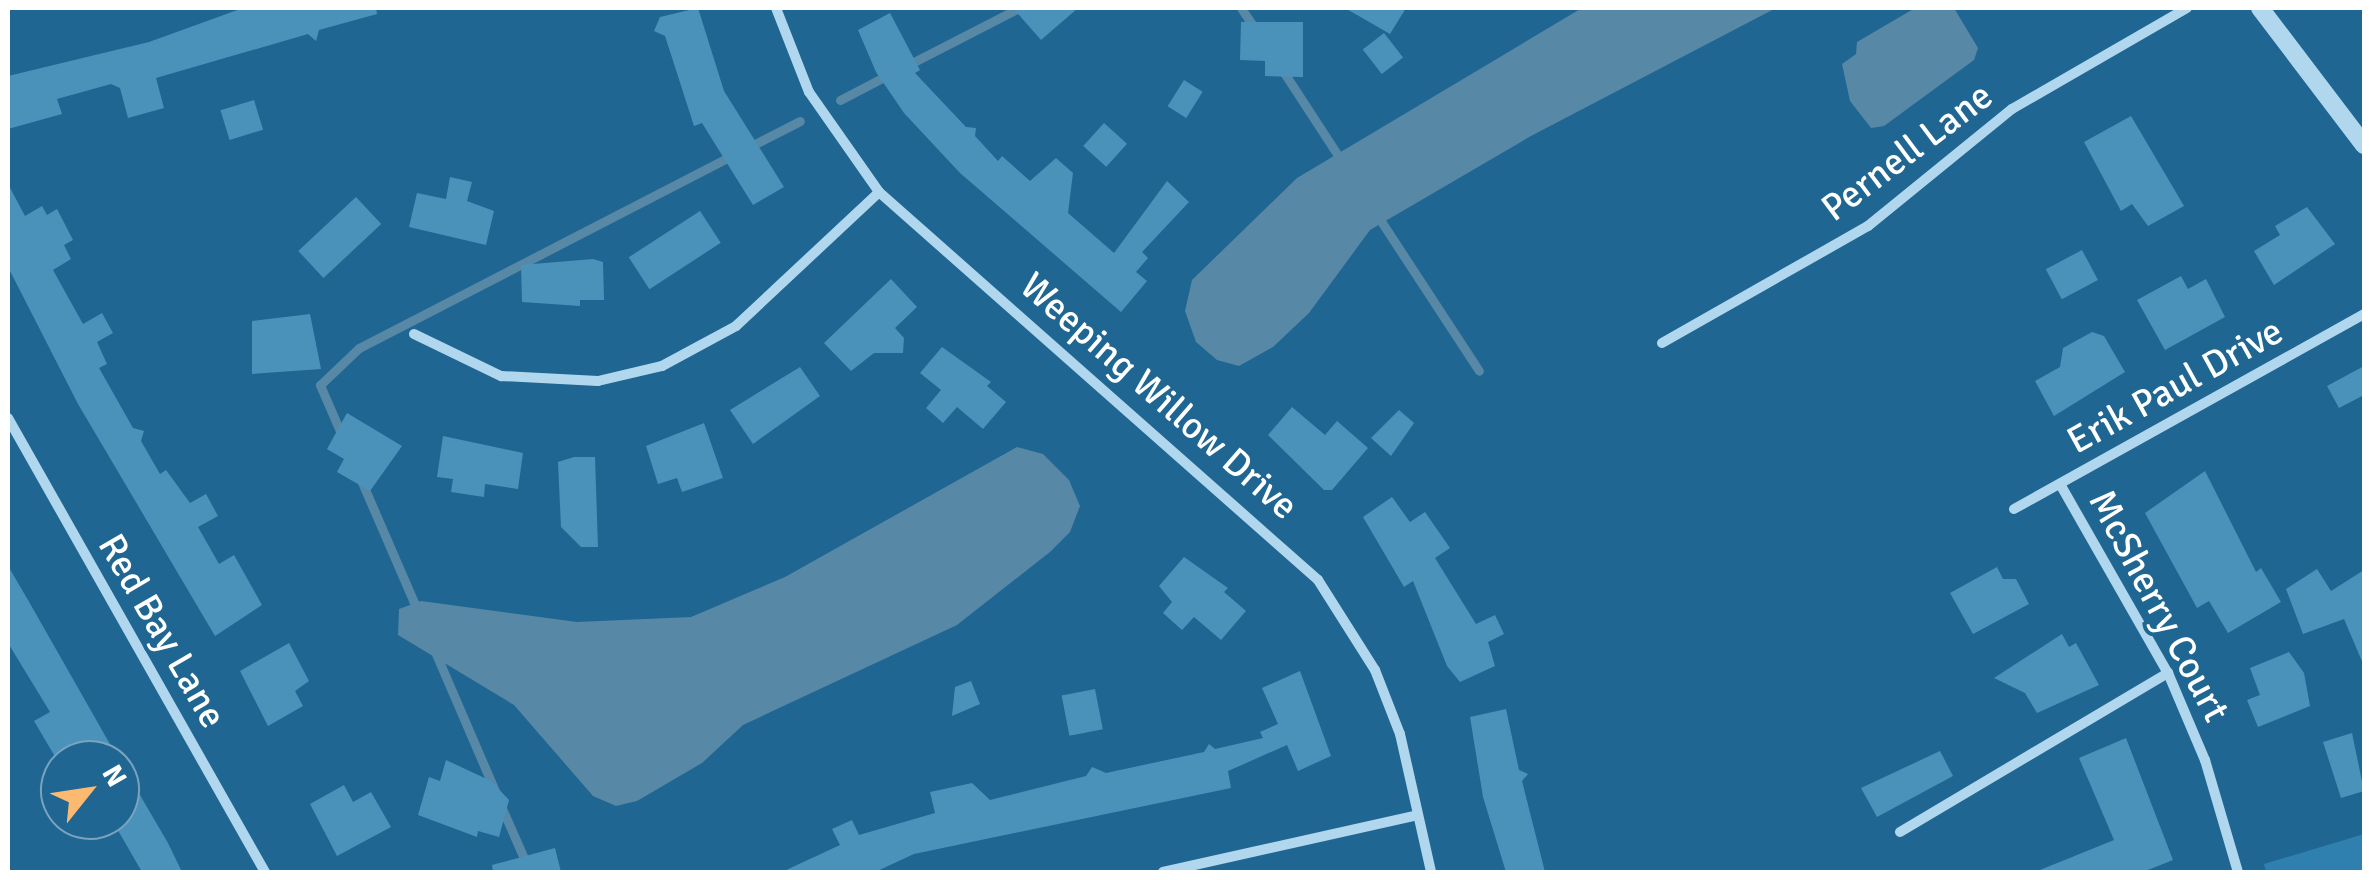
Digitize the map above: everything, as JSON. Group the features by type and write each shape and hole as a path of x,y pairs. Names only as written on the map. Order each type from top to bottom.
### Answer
{"street":[{"name":"Weeping Willow Drive","path":"776,8 809,92 880,192 1274,535 1318,580 1375,670 1400,734 1432,872"},
{"name":"Pernell Lane","path":"1662,343 1868,226 2012,109 2187,8"},
{"path":"2260,8 2364,146"},
{"path":"414,334 501,376 598,381 662,366 736,326 880,192"},
{"name":"Erik Paul Drive","path":"2014,509 2364,314"},
{"name":"Red Bay Lane","path":"8,418 265,872"},
{"name":"McSherry Court","path":"2060,484 2168,673 2204,760 2238,872"},
{"path":"1900,832 2168,673"},
{"path":"1163,872 1418,815"}],"shaded area":[{"path":"1582,8 1776,8 1531,136 1370,230 1309,313 1273,347 1239,366 1217,360 1196,342 1185,311 1192,280 1297,178"},
{"path":"1915,8 1954,8 1978,48 1974,60 1884,126 1871,128 1850,101 1842,64 1856,54 1857,42"},
{"path":"1017,447 1043,454 1069,480 1080,506 1070,532 1050,552 957,625 743,725 702,763 637,801 616,806 593,796 514,705 398,635 399,609 421,601 577,622 691,617 785,577"},
{"path":"2364,834 2364,872 2266,872 2264,864"}],"building":[{"path":"243,8 376,8 377,14 319,30 316,41 308,34 156,78 164,108 128,118 120,88 111,84 57,99 62,114 8,129 8,76 149,42"},
{"path":"698,8 724,91 784,187 753,205 702,123 694,126 665,36 654,31 660,17"},
{"path":"1013,8 1078,8 1041,40"},
{"path":"1345,8 1406,8 1390,34"},
{"path":"890,13 920,70 915,73 966,127 976,128 975,136 998,161 1002,156 1030,181 1056,158 1073,173 1068,213 1114,253 1167,181 1189,202 1142,252 1148,258 1136,272 1147,281 1121,312 960,173 904,113 876,72 858,30"},
{"path":"1241,22 1303,22 1303,77 1265,76 1265,61 1240,60"},
{"path":"1384,33 1403,57 1382,74 1363,50"},
{"path":"1184,80 1203,92 1186,118 1168,106"},
{"path":"254,100 263,130 230,140 221,110"},
{"path":"2131,116 2184,206 2148,226 2132,204 2121,211 2084,142"},
{"path":"1104,123 1127,144 1106,167 1083,146"},
{"path":"450,177 472,182 467,201 494,211 486,245 409,227 417,193 446,199"},
{"path":"8,184 25,216 42,206 47,215 57,209 73,240 64,245 71,259 53,270 83,324 102,313 113,333 97,342 107,364 99,368 133,428 144,431 141,441 160,474 166,470 190,503 206,494 218,516 198,527 219,564 234,555 262,605 215,636 78,404 8,267"},
{"path":"356,197 381,224 323,278 298,251"},
{"path":"2307,207 2335,244 2274,285 2254,251 2280,235 2275,226"},
{"path":"700,211 721,243 649,289 629,257"},
{"path":"2082,250 2098,280 2062,299 2046,269"},
{"path":"593,259 603,262 604,300 580,300 580,306 522,302 521,265"},
{"path":"2181,276 2188,289 2206,279 2225,317 2165,350 2137,300"},
{"path":"891,279 917,307 895,328 904,338 903,353 874,353 851,371 824,343"},
{"path":"310,314 321,369 252,374 252,321"},
{"path":"2092,332 2104,336 2125,372 2054,416 2035,381 2060,367 2063,348"},
{"path":"942,347 991,382 987,386 1006,402 983,429 957,407 943,423 926,408 941,390 920,373"},
{"path":"2364,366 2364,395 2339,408 2327,386"},
{"path":"800,367 820,396 753,444 730,410"},
{"path":"1292,407 1325,435 1337,421 1368,448 1332,490 1324,490 1268,435"},
{"path":"1399,410 1414,423 1391,456 1371,438"},
{"path":"347,413 402,446 370,491 337,472 344,459 327,449"},
{"path":"704,423 723,478 682,492 677,478 658,484 646,446"},
{"path":"443,436 523,453 518,489 485,484 484,497 451,492 453,479 437,477"},
{"path":"595,457 598,547 581,547 561,527 558,462"},
{"path":"2205,471 2256,572 2261,568 2281,602 2228,633 2209,601 2197,608 2145,513"},
{"path":"1392,497 1410,522 1425,512 1450,548 1435,558 1476,624 1495,615 1504,634 1488,642 1495,666 1460,682 1447,666 1413,581 1404,587 1363,517"},
{"path":"1184,557 1228,588 1224,592 1246,611 1221,640 1194,617 1182,630 1163,613 1172,602 1159,586"},
{"path":"8,566 108,740 45,740 34,721 50,712 8,643"},
{"path":"1997,567 2003,579 2016,579 2029,604 1973,634 1950,593"},
{"path":"2317,569 2331,591 2364,570 2364,666 2344,619 2303,634 2286,589"},
{"path":"2062,634 2069,647 2076,643 2099,685 2037,713 2025,693 1994,678"},
{"path":"289,643 309,681 295,691 303,706 268,726 240,671"},
{"path":"2289,652 2304,673 2310,706 2258,727 2247,700 2260,695 2250,668"},
{"path":"1300,671 1331,756 1298,771 1287,745 1228,771 1231,788 914,854 875,872 782,872 840,845 832,829 852,820 859,835 935,813 930,792 972,783 990,800 1086,776 1092,767 1106,773 1204,752 1209,744 1215,749 1263,738 1260,732 1278,724 1262,688"},
{"path":"971,681 980,704 952,716 955,687"},
{"path":"1095,689 1103,729 1069,736 1062,695"},
{"path":"1506,709 1519,770 1528,774 1522,781 1545,872 1506,872 1483,797 1470,717"},
{"path":"2352,733 2364,791 2341,798 2323,742"},
{"path":"2126,738 2173,860 2143,872 2035,872 2114,840 2079,758"},
{"path":"1940,751 1953,776 1877,817 1861,788"},
{"path":"446,760 491,781 509,800 499,837 478,831 477,837 418,815 429,777 440,781"},
{"path":"344,785 353,802 371,792 391,827 337,856 310,804"},
{"path":"140,795 182,872 142,872 124,840 140,840"},
{"path":"555,848 561,872 493,872 492,865"}],"waterway":[{"path":"906,66 1019,8"},
{"path":"1241,8 1256,30"},
{"path":"1281,68 1341,160"},
{"path":"840,100 888,75"},
{"path":"749,147 800,121"},
{"path":"343,438 320,385 359,348 735,154"},
{"path":"1377,215 1479,371"},
{"path":"361,480 418,612"},
{"path":"436,654 495,791"},
{"path":"501,806 530,872"}]}
